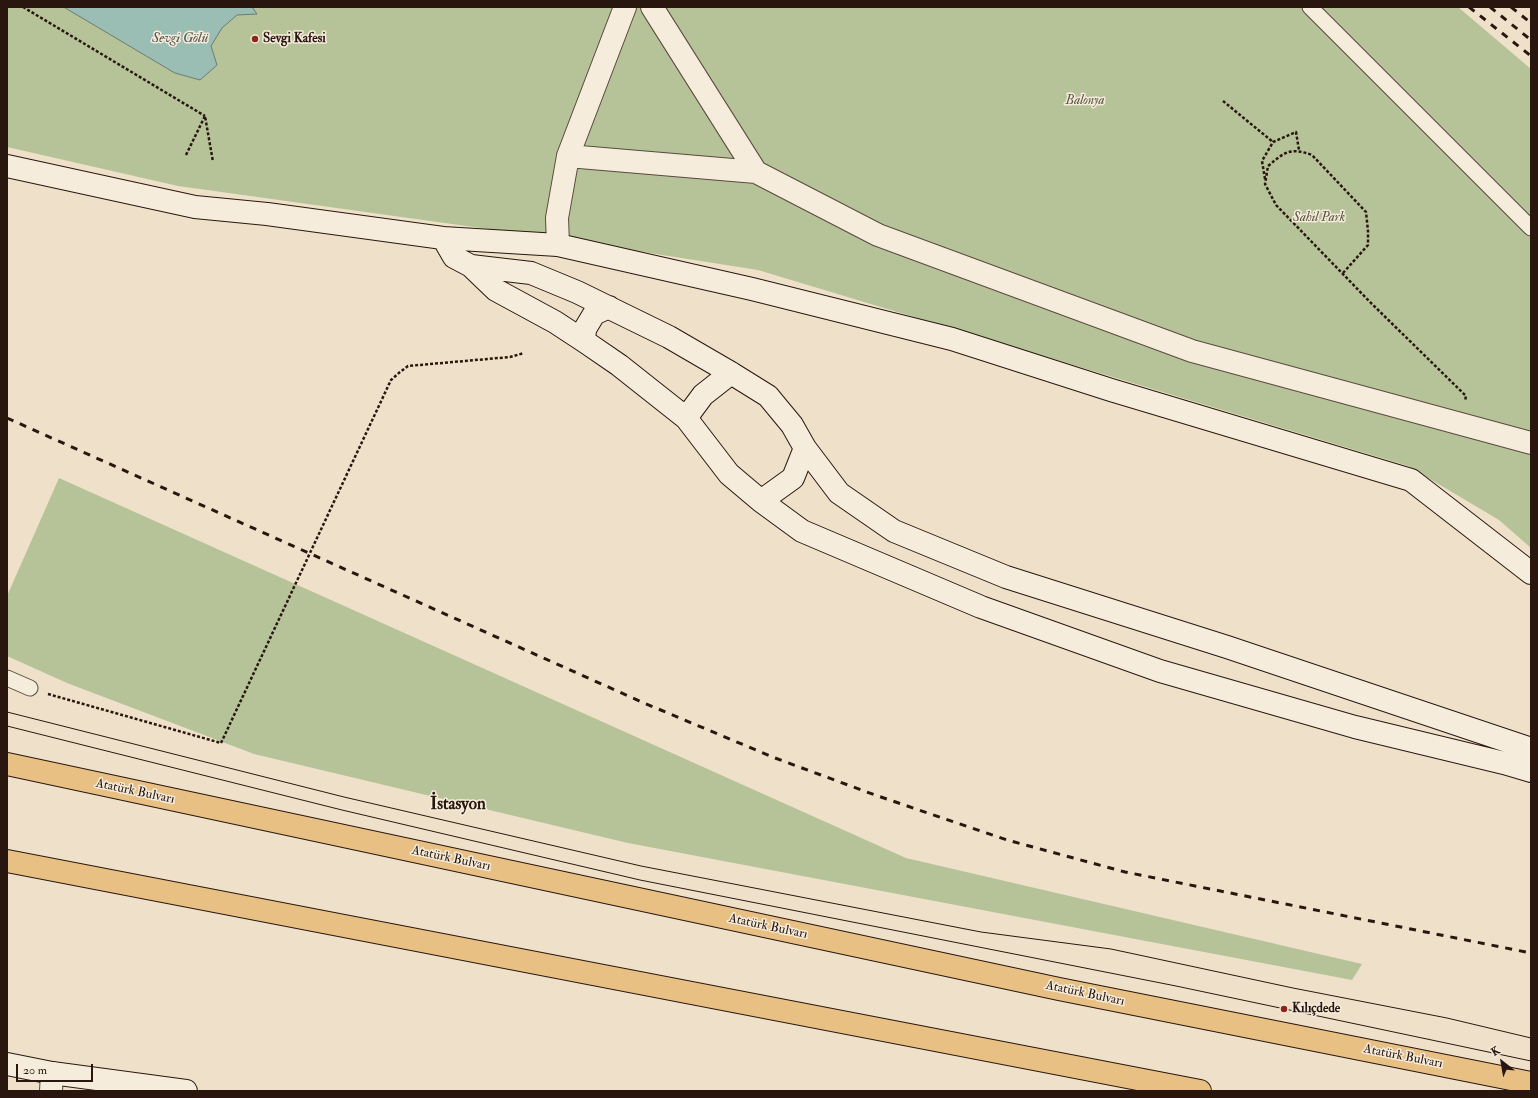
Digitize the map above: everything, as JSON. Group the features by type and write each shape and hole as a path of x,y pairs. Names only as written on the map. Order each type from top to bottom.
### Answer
{"main road":[{"name":"Atatürk Bulvarı","path":"7,764 1059,989 1531,1083"},
{"path":"7,861 1200,1091"}],"street":[{"path":"558,245 557,218 568,156 625,7"},
{"path":"652,7 756,172"},
{"path":"568,156 756,172 878,236 1192,351 1531,443"},
{"path":"7,166 195,207 266,214 444,238 558,245 752,289 952,339 1111,390 1411,480 1531,573"},
{"path":"444,238 454,257 471,266 496,290 555,322 584,341 619,365 686,418 729,474 761,501 802,531 981,607 1160,671 1355,727 1504,763 1531,771"},
{"path":"471,266 531,273 609,307 669,337 768,396 792,425 805,448 839,493 894,531 1006,577 1227,646 1531,749"},
{"path":"584,341 585,329 594,314 609,307"},
{"path":"686,418 703,395 731,373"},
{"path":"761,501 794,478 805,448"},
{"path":"7,1064 52,1082 186,1091"}],"lane":[{"path":"1310,7 1531,228"},
{"path":"7,678 30,688"}],"path":[{"path":"23,7 204,116 213,162"},
{"path":"1223,101 1273,142"},
{"path":"186,155 204,116"},
{"path":"1299,150 1296,132 1273,142 1262,161 1266,184 1276,204 1466,396 1463,424"},
{"path":"1266,184 1268,166 1283,153 1299,150 1312,155 1366,212 1368,245 1343,273"},
{"path":"30,688 111,713 221,743 391,380 408,366 510,357 524,353"}],"green space":[{"name":"Sahil Park","path":"7,7 1458,7 1531,69 1531,548 1499,520 1408,466 758,270 560,239 178,186 7,147"},
{"path":"59,478 906,858 1362,964 1352,980 628,843 254,754 67,683 7,656 7,596"}],"water":[{"name":"Sevgi Gölü","path":"64,7 252,7 257,14 237,15 222,28 211,46 217,65 200,80 175,73"}],"tram line":[{"path":"7,712 344,797 641,866 981,932 1111,949 1293,988 1447,1018 1531,1038"},
{"path":"7,726 342,810 640,880 1176,986 1531,1061"}],"railway":[{"path":"1469,7 1531,56"},
{"path":"1490,7 1531,40"},
{"path":"1511,7 1531,23"},
{"path":"7,418 644,703 775,758 875,795 1007,840 1125,872 1531,953"}],"place":[{"name":"Sevgi Kafesi","path":"255,39"},
{"name":"Kılıçdede","path":"1284,1009"}],"district":[{"name":"İstasyon","path":"458,805"}],"park label":[{"name":"Balonya","path":"1085,101"}]}
